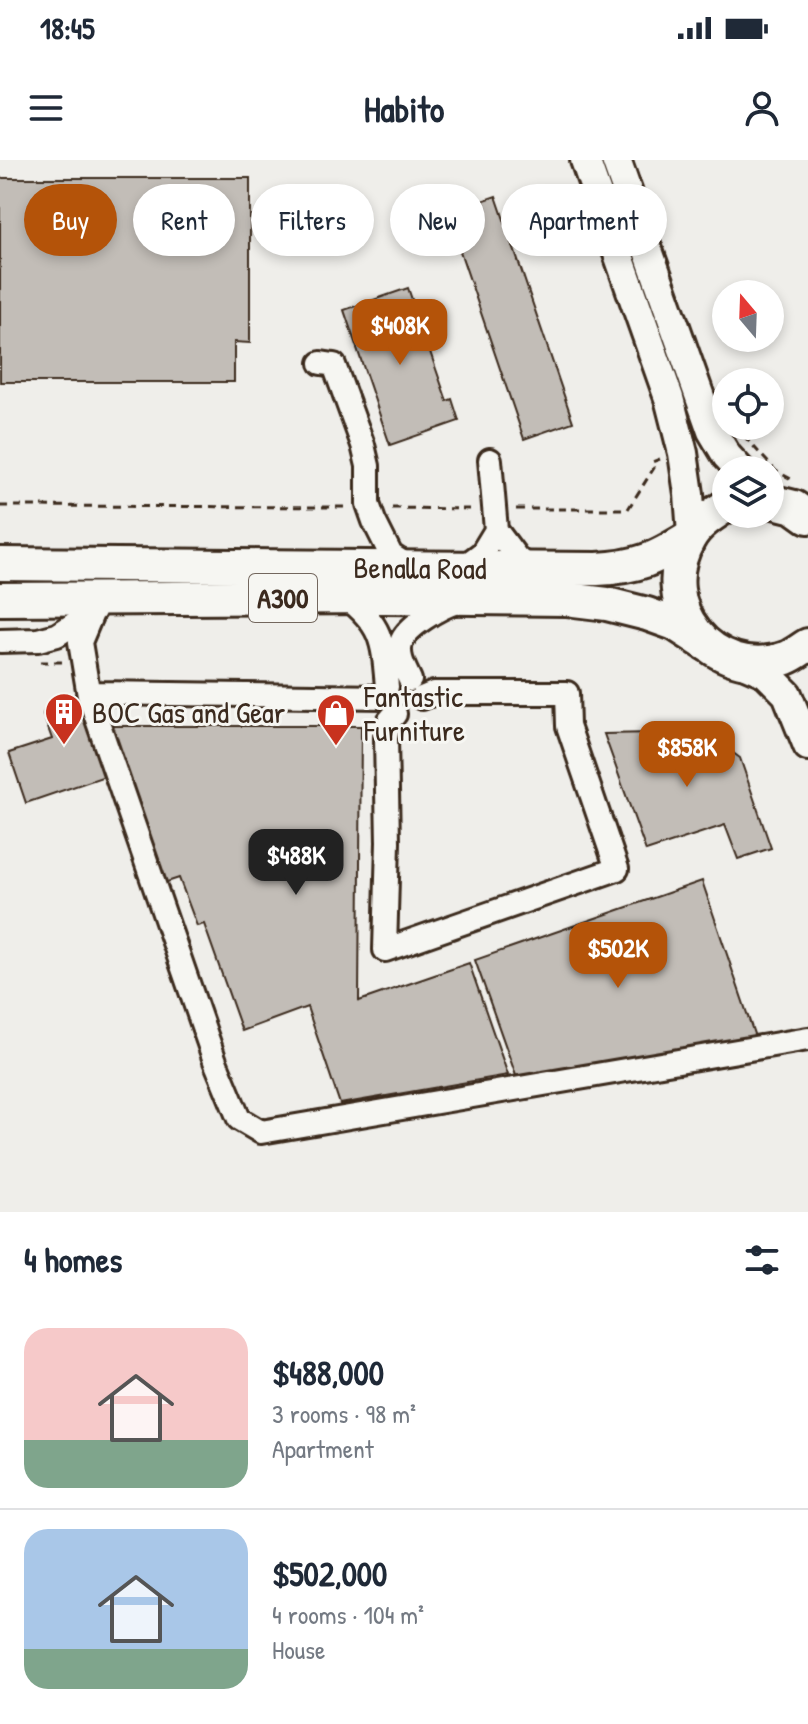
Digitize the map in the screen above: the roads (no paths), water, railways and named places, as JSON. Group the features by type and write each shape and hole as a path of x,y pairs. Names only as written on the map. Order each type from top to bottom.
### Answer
{"highway":[{"name":"A300","path":"690,536 712,515"},
{"name":"Benalla Road","path":"0,599 106,605 346,597 466,582 528,568 629,566 662,555 690,536"},
{"path":"690,536 680,559 677,582 680,605 691,626 719,651"},
{"name":"Benalla Road","path":"0,564 410,567 466,582 607,604 647,614 675,624 719,651"},
{"name":"A300","path":"719,651 760,663 787,657 808,645"}],"main road":[{"path":"585,160 669,398 683,453 689,494 690,536"},
{"path":"616,160 712,431 727,456"},
{"path":"719,651 766,673 787,694 808,746"}],"lane":[{"path":"321,363 334,365 363,445 368,466 368,504 374,521 391,555 410,567"},
{"path":"490,460 496,530 528,568"},
{"path":"89,696 95,693 389,700 407,716 420,704 416,689 401,661 401,643 410,629 442,607 466,582 496,530"},
{"path":"346,597 365,612 378,631 384,649 389,700 385,950 617,869 568,726 567,693 434,693 395,681 389,700"},
{"path":"0,641 38,640 57,635 106,605"},
{"path":"106,605 80,642 89,696 215,1061 239,1119 261,1132 808,1039"}],"place":[{"name":"BOC Gas and Gear","path":"64,746"},
{"name":"Fantastic Furniture","path":"336,747"}]}
